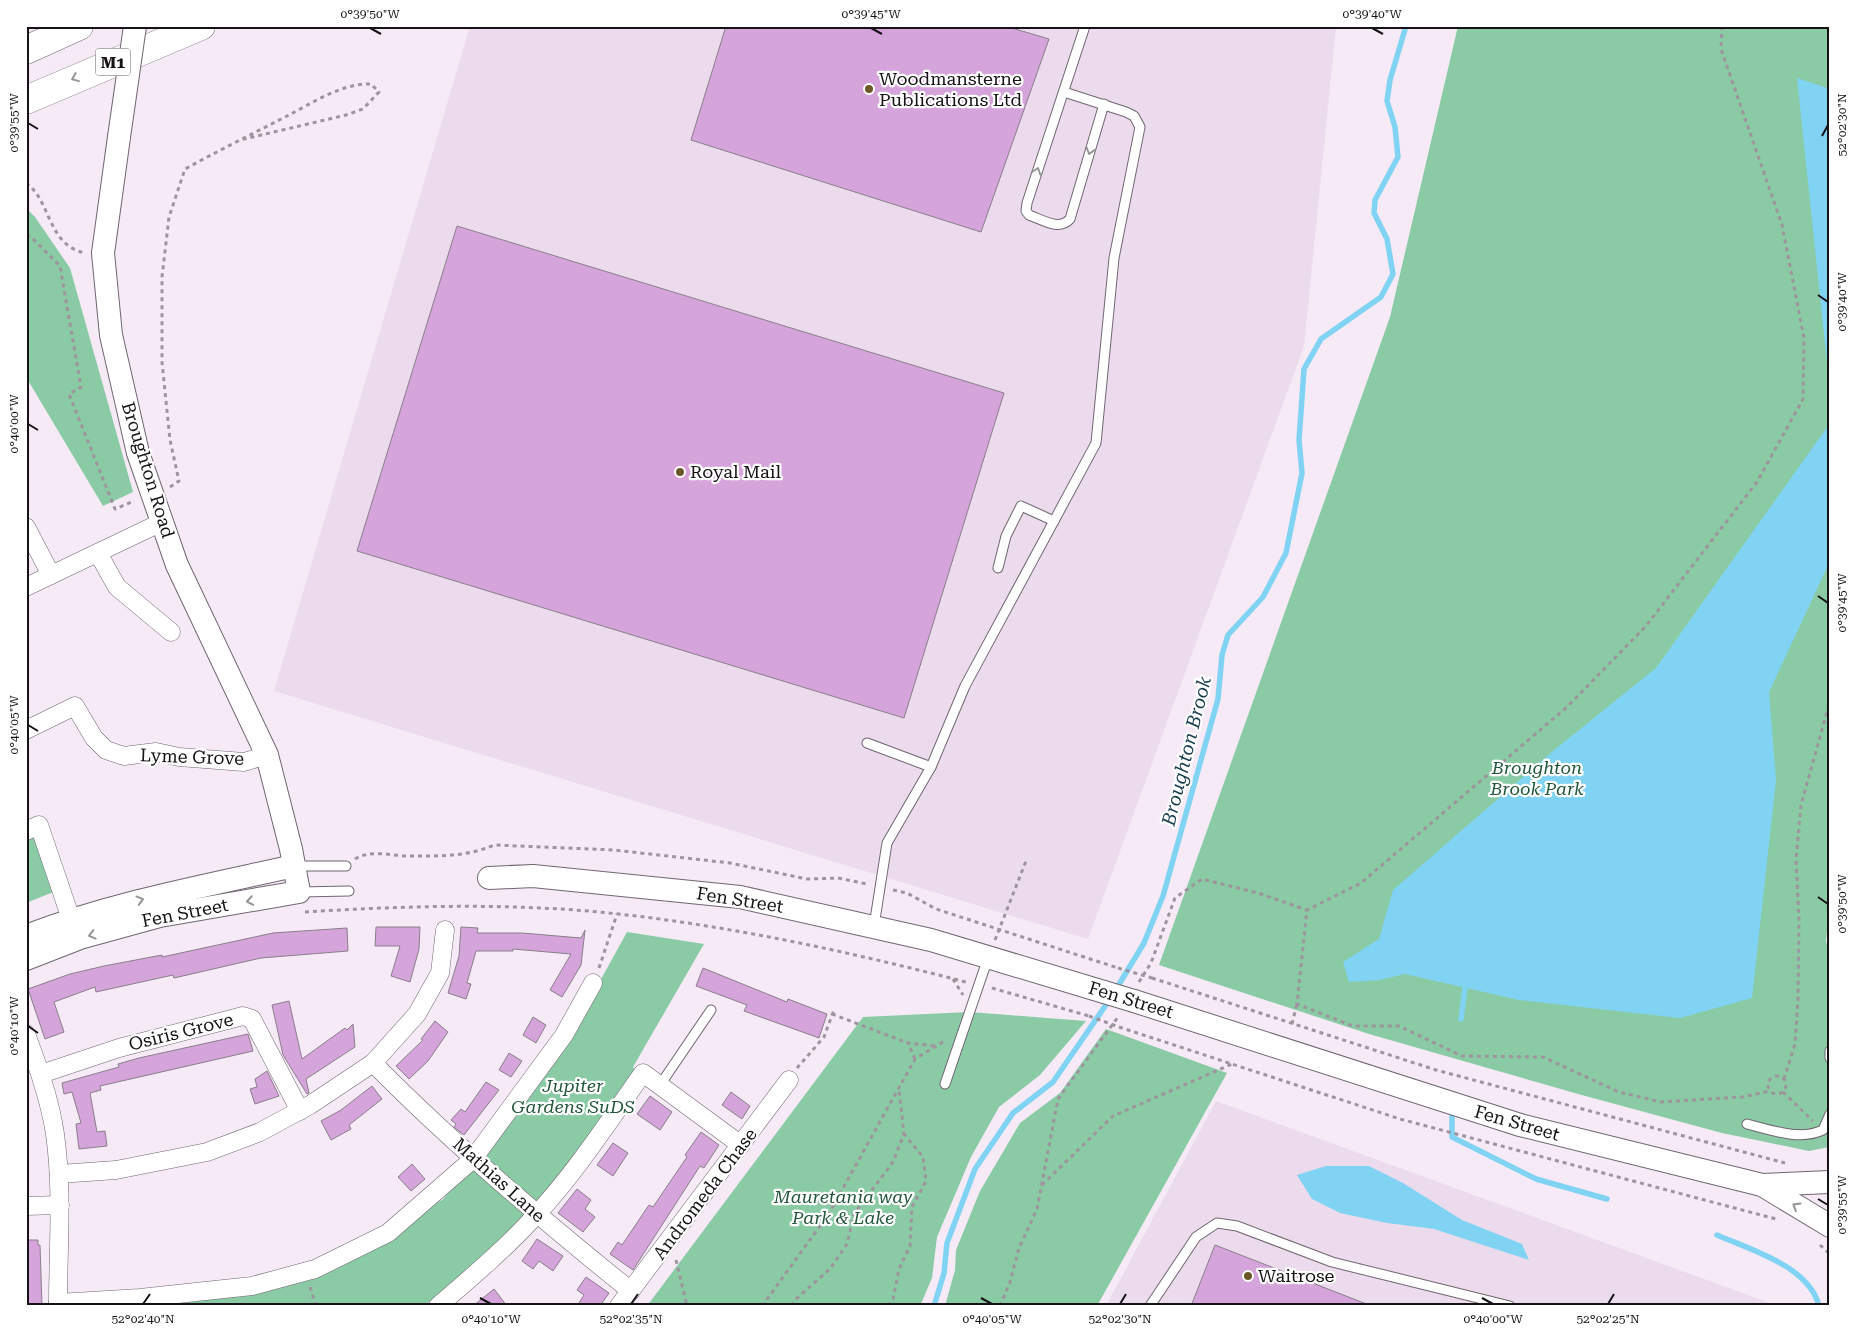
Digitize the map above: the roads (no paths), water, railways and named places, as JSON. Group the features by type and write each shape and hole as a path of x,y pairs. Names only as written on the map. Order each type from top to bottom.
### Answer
{"highway":[{"path":"26,50 79,26"},
{"name":"M1","path":"26,100 201,26"}],"street":[{"name":"Broughton Road","path":"135,26 103,253 111,335 138,452 177,565 267,755 294,866 298,902"},
{"path":"26,587 162,522"},
{"path":"26,527 51,575"},
{"path":"98,553 117,587 171,632"},
{"name":"Lyme Grove","path":"26,730 75,706 94,738 106,750 124,756 156,752 179,757 244,762 267,755"},
{"path":"26,831 39,825 71,919"},
{"name":"Fen Street","path":"26,936 71,919 154,897 294,866"},
{"name":"Fen Street","path":"489,878 533,876 740,897 874,926 1131,999 1520,1126 1762,1185 1830,1182"},
{"name":"Fen Street","path":"26,959 80,938 160,916 298,902"},
{"path":"59,1174 116,1170 186,1158 260,1132 300,1111 373,1063 417,1014 440,973 445,930"},
{"path":"26,1034 41,1074 54,1132 59,1174 58,1304 140,1298 252,1286 315,1269 388,1233 474,1159 564,1035 594,983"},
{"name":"Osiris Grove","path":"41,1074 119,1048 243,1016 252,1019 300,1111"},
{"name":"Mathias Lane","path":"373,1063 536,1215 631,1291"},
{"path":"438,1306 495,1257 536,1215 593,1144 643,1073 741,1145"},
{"name":"Andromeda Chase","path":"619,1306 789,1080"},
{"name":"Fen Street","path":"1762,1185 1824,1235"},
{"path":"26,1206 60,1205"}],"lane":[{"path":"1085,26 1026,211 1029,215 1059,225 1064,224 1070,219 1104,104"},
{"path":"874,926 887,843 932,767 965,686 1096,443 1114,258 1140,132 1138,121 1134,116 1104,104 1064,92"},
{"path":"998,568 1006,536 1021,506 1054,521"},
{"path":"867,743 932,767"},
{"name":"Fen Street","path":"294,866 344,866"},
{"name":"Fen Street","path":"298,902 349,891"},
{"path":"945,1084 988,957"},
{"path":"660,1085 711,1010"},
{"path":"1830,1051 1830,1058"},
{"path":"1747,1124 1796,1135 1812,1135 1823,1130 1830,1114"},
{"path":"1150,1306 1196,1237 1217,1223 1237,1226 1332,1262 1510,1306"}],"water":[{"path":"1797,78 1830,89 1830,391"},
{"path":"1830,423 1830,561 1769,692 1776,780 1752,998 1680,1018 1519,1000 1405,974 1380,980 1349,982 1343,962 1379,939 1393,890 1553,751 1656,668"},
{"path":"1326,1166 1369,1166 1403,1183 1462,1220 1522,1244 1529,1260 1434,1229 1387,1223 1340,1213 1312,1199 1297,1175"}],"waterway":[{"name":"Broughton Brook","path":"1115,991 1144,943 1163,896 1218,699 1222,655 1228,635 1263,597 1286,553 1302,473 1299,440 1304,369 1321,339 1381,297 1393,274 1387,239 1374,213 1375,200 1398,157 1395,127 1387,101 1390,80 1406,26"},
{"path":"1461,1019 1465,988"},
{"name":"Broughton Brook","path":"934,1306 944,1273 947,1243 975,1169 1013,1113 1053,1082 1110,999"},
{"path":"1452,1109 1452,1137 1536,1179 1607,1199"},
{"path":"1717,1235 1777,1261 1791,1270 1804,1280 1813,1292 1819,1306"}],"place":[{"name":"Woodmansterne Publications Ltd","path":"869,89"},
{"name":"Royal Mail","path":"680,472"},
{"name":"Waitrose","path":"1248,1276"}],"park label":[{"name":"Broughton Brook Park","path":"1537,778"},
{"name":"Jupiter Gardens SuDS","path":"573,1096"},
{"name":"Mauretania way Park & Lake","path":"843,1207"}]}
